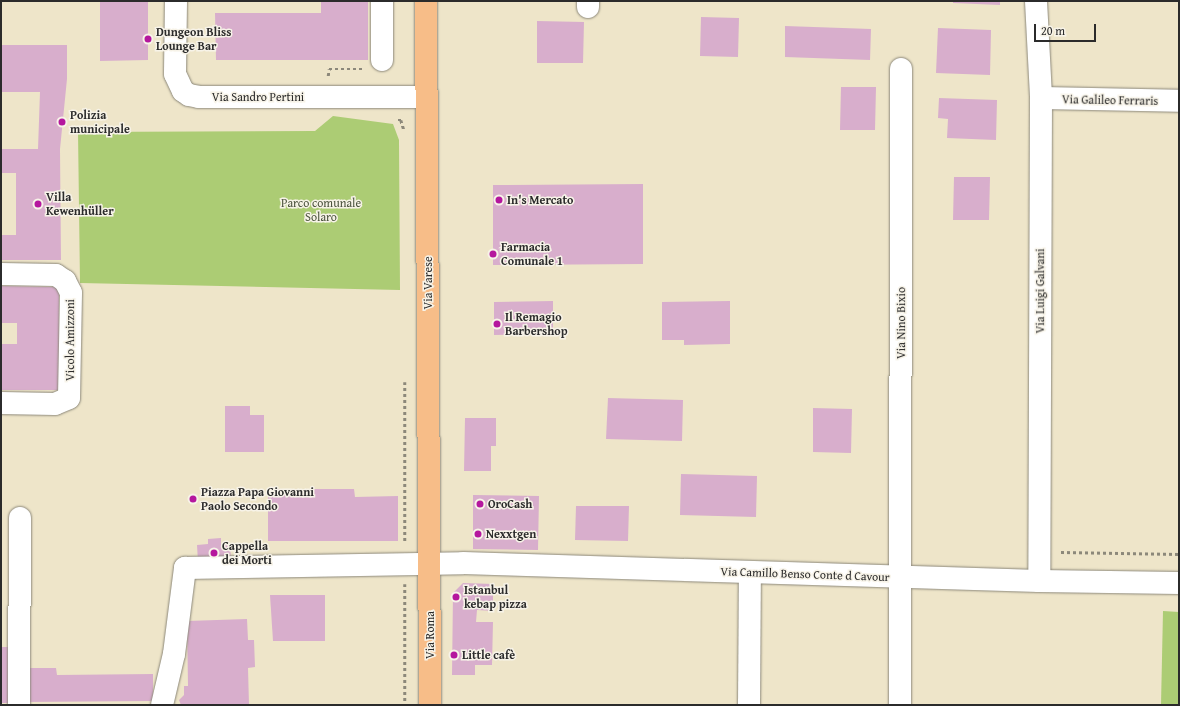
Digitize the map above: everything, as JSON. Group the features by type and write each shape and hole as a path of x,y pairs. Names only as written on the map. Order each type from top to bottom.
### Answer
{"main road":[{"name":"Via Varese","path":"426,1 427,535 430,564"},
{"name":"Via Roma","path":"430,564 430,705"}],"street":[{"name":"Via Sandro Pertini","path":"176,1 175,74 183,91 188,95 199,97 427,97"},
{"path":"382,1 382,60"},
{"name":"Via Luigi Galvani","path":"1036,1 1042,98 1039,581"},
{"name":"Via Nino Bixio","path":"900,705 901,69"},
{"name":"Via Galileo Ferraris","path":"1042,98 1179,101"},
{"name":"Vicolo Amizzoni","path":"1,274 56,275 65,281 70,293 70,316 69,398 56,404 1,403"},
{"path":"19,705 20,518"},
{"name":"Via Camillo Benso Conte d Cavour","path":"162,705 174,654 185,568 463,563 1039,581 1179,583"},
{"path":"749,705 750,572"}],"path":[{"path":"327,96 329,69 374,69 382,60"},
{"path":"385,96 385,116 401,120 405,134"},
{"path":"405,374 405,705"}],"green space":[{"name":"Parco comunale Solaro","path":"333,116 393,124 399,140 400,290 80,283 78,132 315,131"},
{"path":"1163,611 1179,612 1179,705 1161,705"}],"building":[{"path":"100,1 148,1 148,60 100,61"},
{"path":"321,1 368,1 368,60 216,60 215,13 321,13"},
{"path":"953,1 1000,1 1000,5 953,3"},
{"path":"701,17 739,18 738,57 700,56"},
{"path":"537,21 584,22 583,63 537,63"},
{"path":"785,26 871,29 870,60 785,57"},
{"path":"938,28 991,30 990,75 936,73"},
{"path":"1,45 67,45 67,79 60,149 61,260 1,260 1,235 16,235 16,173 1,173 1,149 38,149 40,92 1,92"},
{"path":"841,87 876,87 875,130 840,130"},
{"path":"939,98 997,100 996,140 947,138 948,119 938,118"},
{"path":"954,177 990,177 989,220 953,220"},
{"path":"643,184 643,264 493,265 493,185"},
{"path":"1,286 59,287 59,390 1,390 1,344 17,344 17,323 1,323"},
{"path":"553,301 553,334 494,335 494,302"},
{"path":"730,301 730,344 684,345 684,340 662,340 662,302"},
{"path":"608,398 683,400 682,441 606,439"},
{"path":"225,406 250,406 250,415 264,415 264,452 225,452"},
{"path":"813,408 852,409 851,453 813,452"},
{"path":"465,418 496,418 496,446 491,446 491,471 464,471"},
{"path":"681,474 757,476 756,517 680,515"},
{"path":"268,489 354,489 355,497 398,496 398,541 268,541"},
{"path":"473,495 539,496 538,550 473,549"},
{"path":"576,506 629,506 628,541 575,540"},
{"name":"Cappella dei Morti","path":"221,538 221,544 230,544 231,560 198,562 197,545 208,544 208,539"},
{"path":"463,583 493,584 493,611 477,610 476,622 493,622 492,665 475,665 475,675 452,675 453,593"},
{"path":"270,595 325,595 325,641 273,641"},
{"path":"247,619 248,640 254,640 255,667 248,668 249,705 181,705 179,700 184,695 184,686 188,686 187,621"},
{"path":"1,647 11,647 8,703 1,703"},
{"path":"21,668 56,668 57,675 153,674 153,701 21,702"}],"place":[{"name":"Dungeon Bliss Lounge Bar","path":"148,39"},
{"name":"Polizia municipale","path":"62,122"},
{"name":"In's Mercato","path":"499,200"},
{"name":"Villa Kewenhüller","path":"38,204"},
{"name":"Farmacia Comunale 1","path":"493,254"},
{"name":"Il Remagio Barbershop","path":"497,324"},
{"name":"Piazza Papa Giovanni Paolo Secondo","path":"193,499"},
{"name":"OroCash","path":"480,504"},
{"name":"Nexxtgen","path":"478,534"},
{"name":"Cappella dei Morti","path":"214,553"},
{"name":"Istanbul kebap pizza","path":"456,597"},
{"name":"Little cafè","path":"454,655"}]}
